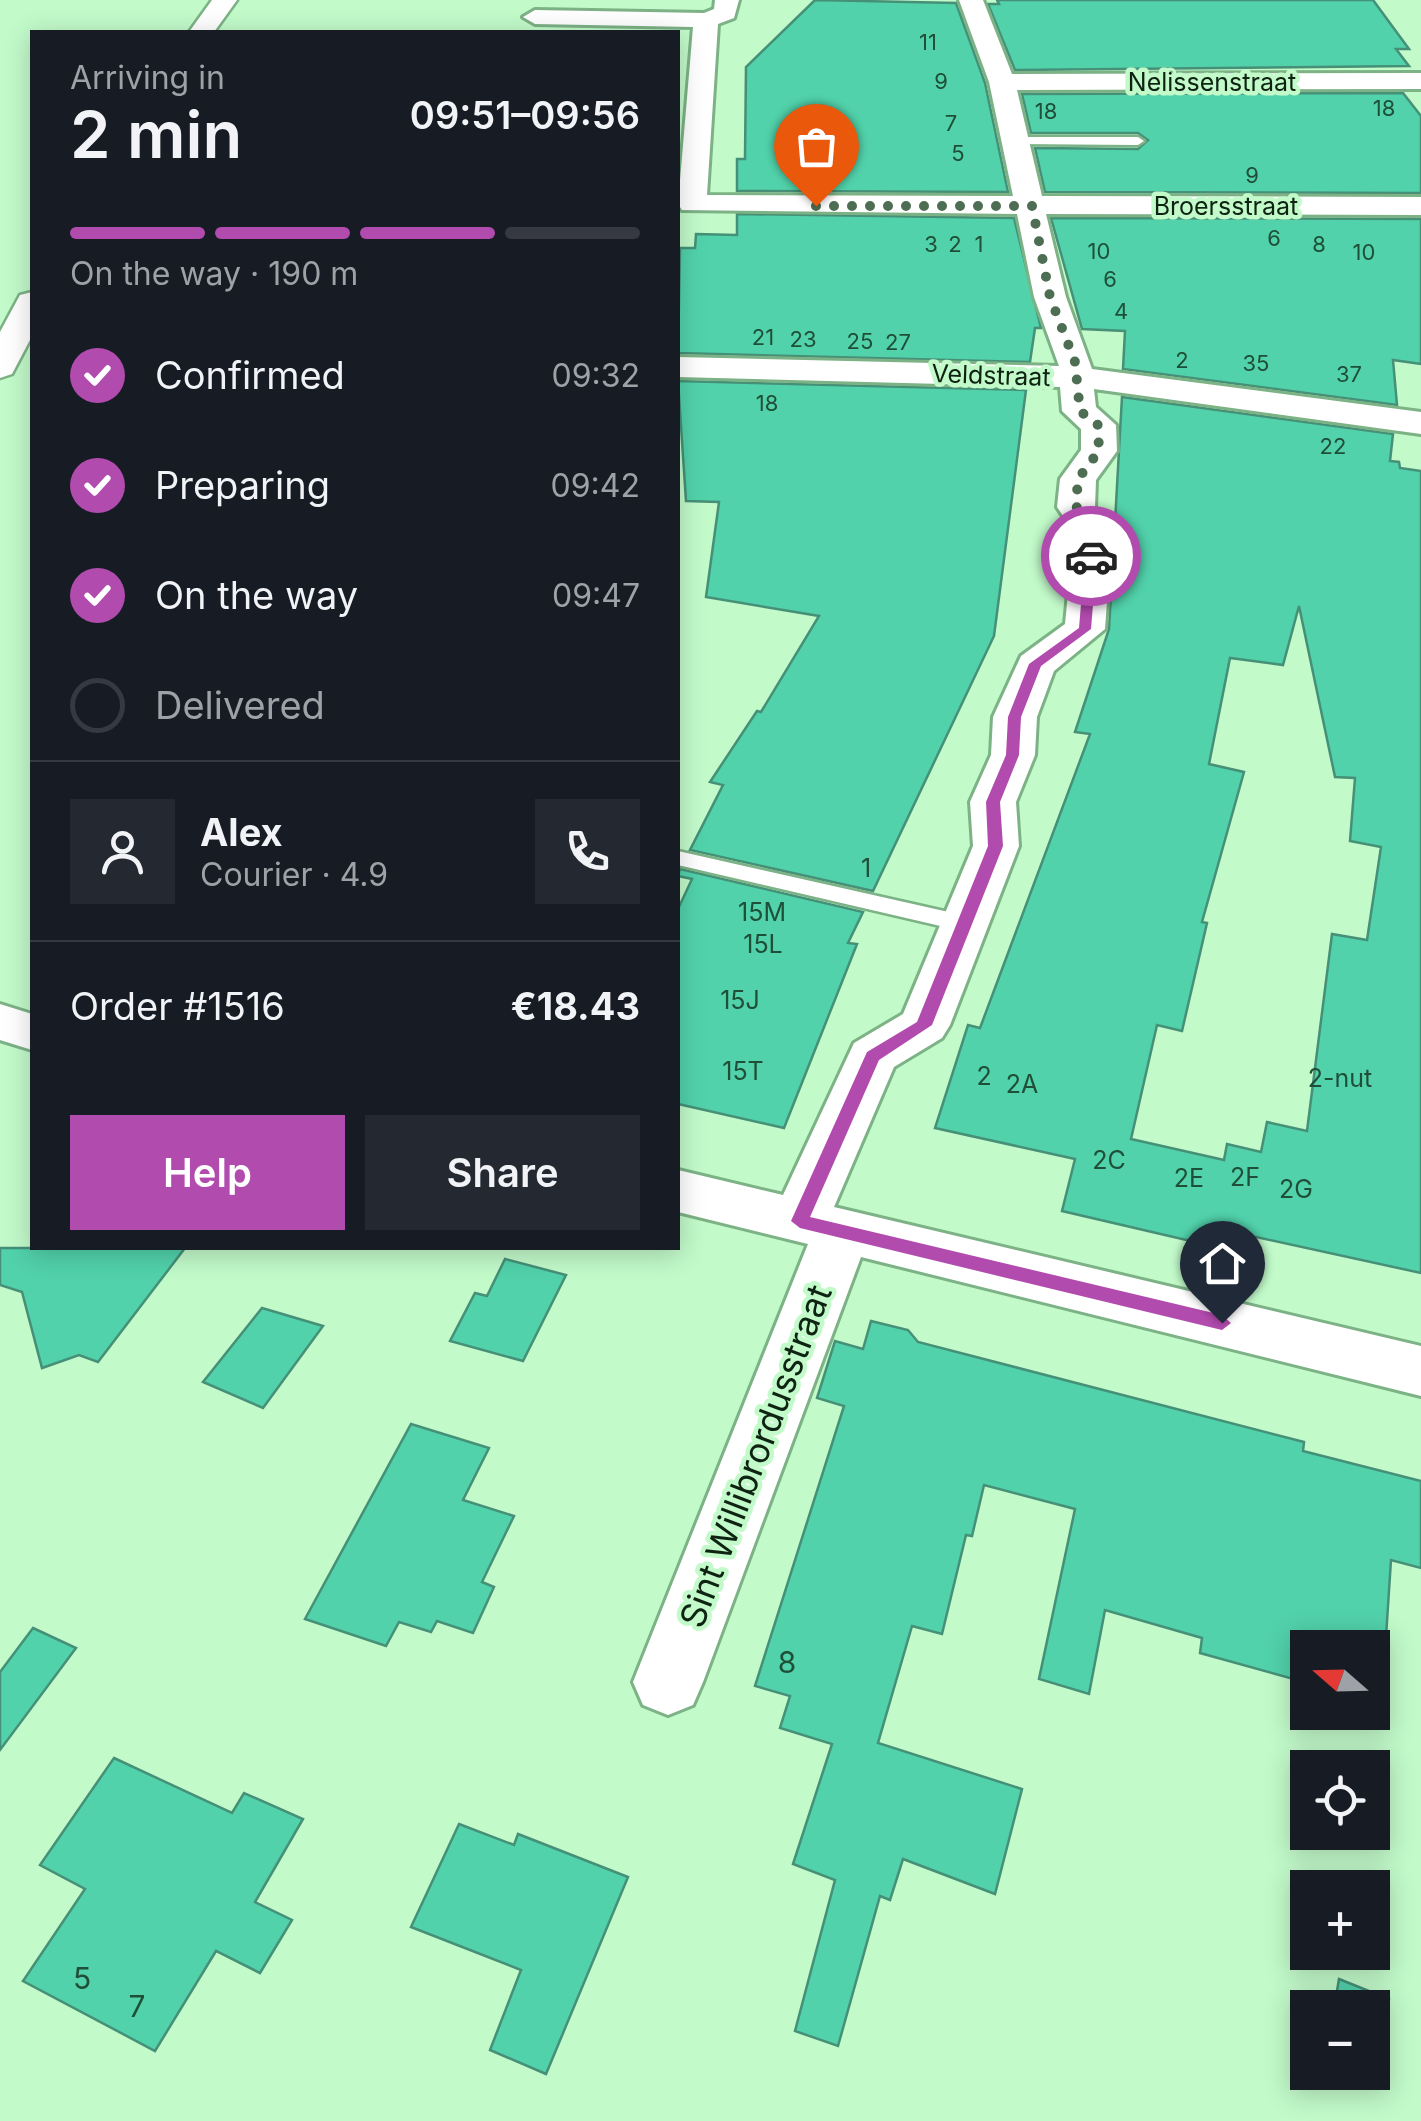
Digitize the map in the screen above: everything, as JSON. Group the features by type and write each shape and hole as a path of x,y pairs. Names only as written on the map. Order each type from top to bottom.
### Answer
{"street":[{"path":"202,30 225,0"},
{"path":"535,17 706,20 726,14 726,0"},
{"path":"971,0 1002,82 1050,297 1078,377"},
{"path":"687,149 706,20"},
{"name":"Nelissenstraat","path":"1002,82 1421,82"},
{"name":"Broersstraat","path":"687,149 692,204 1421,206"},
{"path":"14,354 30,308"},
{"name":"Veldstraat","path":"680,367 1078,377 1421,423"},
{"name":"Sint Willibrordusstraat","path":"668,1682 821,1226 873,1056 924,1025 996,846 993,802 1012,755 1015,717 1036,664 1085,629 1093,532 1076,506 1078,479 1099,451 1099,438 1098,425 1080,411 1078,377"},
{"path":"0,1022 30,1031"},
{"path":"680,1191 1421,1371"}],"lane":[{"path":"1016,141 1138,141"},
{"path":"680,858 962,923"}],"building":[{"path":"815,0 956,3 985,83 1008,192 737,191 737,159 745,159 746,67"},
{"path":"997,0 1373,0 1409,49 1396,49 1409,66 1015,70 988,4 999,4"},
{"path":"1403,93 1421,116 1421,193 1045,192 1035,148 1138,149 1148,140 1138,133 1031,133 1022,94"},
{"path":"737,214 1014,218 1041,328 1035,328 1030,362 680,353 680,248 695,248 696,234 737,235"},
{"path":"1051,218 1421,219 1421,364 1393,360 1397,405 1123,369 1125,331 1082,329"},
{"path":"680,381 1026,390 994,636 873,891 690,850 723,785 710,782 757,711 761,712 819,616 706,597 719,502 686,501"},
{"path":"1122,397 1393,434 1390,461 1399,462 1400,468 1421,471 1421,1273 1215,1228 1212,1246 1062,1211 1075,1159 935,1128 968,1025 980,1028 1090,734 1075,732 1109,629","holes":["1299,606 1335,777 1355,778 1350,841 1381,847 1367,940 1332,934 1307,1131 1267,1122 1261,1152 1227,1144 1224,1160 1131,1139 1157,1025 1182,1031 1207,923 1202,922 1244,772 1209,764 1230,658 1283,665"]},
{"path":"680,869 863,912 848,943 857,944 784,1128 680,1104 680,905 692,879 680,876"},
{"path":"0,1248 183,1250 98,1362 79,1355 42,1368 22,1292 0,1285"},
{"path":"505,1259 566,1275 523,1361 450,1341 475,1293 487,1296"},
{"path":"262,1308 323,1326 263,1408 203,1382"},
{"path":"871,1321 908,1330 918,1342 1304,1442 1303,1451 1421,1481 1421,1568 1391,1560 1386,1630 1290,1630 1290,1678 1200,1653 1202,1638 1105,1610 1089,1694 1039,1679 1075,1509 984,1485 972,1536 966,1535 942,1634 912,1626 878,1743 1022,1789 995,1894 903,1859 890,1900 880,1896 838,2046 795,2031 835,1880 793,1864 832,1744 780,1728 790,1696 755,1686 844,1406 817,1398 835,1341 863,1349"},
{"path":"411,1424 489,1448 463,1500 514,1516 482,1582 494,1587 473,1633 437,1621 431,1632 399,1622 386,1646 305,1619"},
{"path":"33,1628 76,1648 0,1750 0,1672"},
{"path":"114,1758 232,1813 244,1793 303,1819 255,1902 292,1920 260,1973 216,1951 155,2051 23,1981 85,1889 40,1865"},
{"path":"459,1824 514,1845 518,1834 628,1877 546,2074 490,2050 521,1970 411,1927"},
{"path":"1339,1979 1366,1990 1337,1990"}],"way so far":[{"path":"816,206 1032,206 1050,297 1075,362 1080,411 1098,425 1099,451 1078,479 1076,506 1093,532 1091,556"}],"route":[{"path":"1091,556 1085,629 1036,664 1015,717 1012,755 993,802 996,846 924,1025 873,1056 800,1221 1222,1323"}]}
